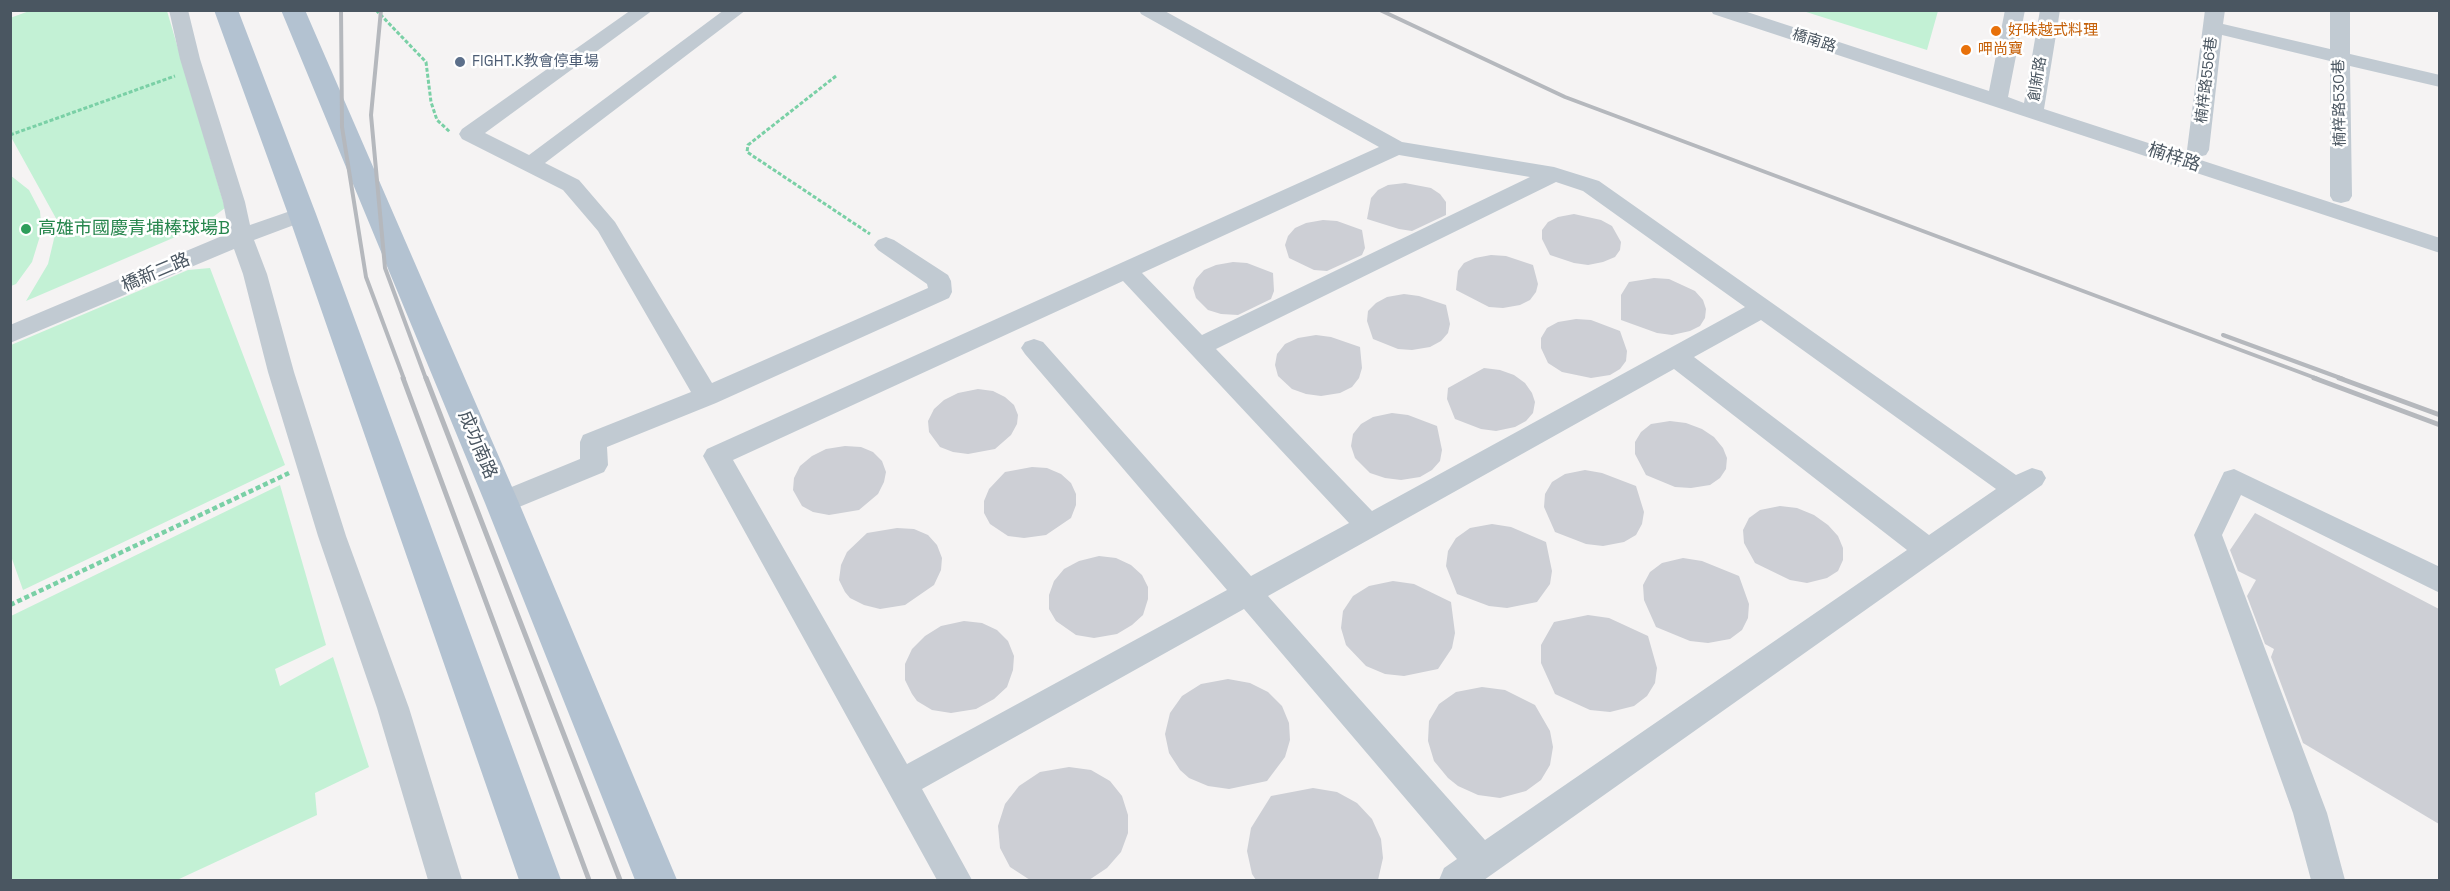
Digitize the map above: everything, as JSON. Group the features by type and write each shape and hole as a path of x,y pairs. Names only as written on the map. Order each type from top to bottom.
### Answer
{"main road":[{"path":"226,10 300,208 540,880"},
{"name":"成功南路","path":"293,10 502,503 656,880"}],"street":[{"path":"178,10 190,59 234,202 239,230 255,274 281,372 332,536 393,708 445,880"},
{"path":"644,10 470,134 571,185 607,227 707,396"},
{"path":"532,164 737,10"},
{"path":"1148,10 1396,148 1554,174 1591,186 1763,308 2024,484 1456,880"},
{"name":"橋南路","path":"1720,10 1912,66"},
{"name":"橋南路","path":"1762,10 1912,66"},
{"name":"創新路","path":"1999,94 2015,10"},
{"name":"創新路","path":"2034,105 2050,10"},
{"name":"楠梓路530巷","path":"2340,10 2342,196"},
{"path":"2214,19 2340,57 2439,81"},
{"name":"楠梓路556巷","path":"2199,150 2214,19"},
{"name":"楠梓路","path":"1912,66 2034,105 2439,246"},
{"name":"楠梓路","path":"2034,105 2199,150 2439,228"},
{"path":"955,880 717,456 1396,148"},
{"path":"1199,347 1554,174"},
{"name":"橋新二路","path":"10,320 300,208"},
{"name":"橋新二路","path":"10,335 239,230"},
{"path":"502,503 594,465 593,442 707,396 940,292 939,280 886,245"},
{"path":"1126,270 1369,526"},
{"path":"901,784 1763,308"},
{"path":"1034,348 1249,592 1481,861"},
{"path":"1676,357 1928,550"},
{"path":"2328,880 2310,813 2208,535 2234,479 2439,580"}],"path":[{"path":"376,10 426,62 431,102 437,120 457,137 470,134"},
{"path":"836,75 748,145 747,152 886,245"},
{"path":"10,135 176,76"},
{"path":"10,605 294,470"}],"green space":[{"path":"32,10 167,11 225,208 201,226 26,301 48,264 58,222 11,137 10,18"},
{"path":"1803,11 1938,11 1927,50"},
{"name":"高雄市國慶青埔棒球場B","path":"10,175 29,190 40,211 41,223 40,236 32,262 16,284 11,286"},
{"path":"210,268 285,465 23,590 11,556 11,345 188,270"},
{"path":"280,485 326,645 275,669 280,686 333,657 369,767 315,793 317,815 177,880 11,880 11,616"}],"building":[{"path":"1405,183 1431,188 1440,194 1446,202 1446,215 1412,231 1367,219 1371,198 1378,190 1388,185"},
{"path":"1574,214 1601,220 1612,226 1621,242 1620,250 1615,257 1588,265 1550,255 1542,239 1542,230 1548,222 1558,217"},
{"path":"1323,220 1337,221 1362,230 1365,248 1362,255 1327,271 1314,270 1289,258 1285,245 1288,236 1295,228"},
{"path":"1491,255 1506,256 1533,265 1538,284 1530,300 1520,305 1503,308 1489,307 1456,290 1458,271 1464,263"},
{"path":"1233,262 1247,263 1273,273 1274,291 1271,299 1238,315 1221,314 1208,310 1196,298 1193,288 1196,279 1204,270"},
{"path":"1654,278 1669,279 1695,291 1703,300 1706,309 1705,318 1700,326 1672,335 1657,333 1621,320 1621,295 1629,282"},
{"path":"1404,294 1419,296 1446,305 1450,324 1448,333 1441,341 1430,347 1412,350 1398,349 1373,339 1367,321 1368,311 1387,297"},
{"path":"1576,319 1591,320 1620,331 1627,351 1626,361 1620,369 1610,375 1591,378 1562,372 1548,363 1541,348 1541,338 1547,328 1558,322"},
{"path":"1316,335 1331,337 1360,347 1362,368 1359,378 1352,387 1340,393 1321,396 1306,394 1292,389 1278,376 1275,365 1277,354 1285,344 1298,338"},
{"path":"1484,368 1514,375 1525,383 1535,402 1533,413 1526,421 1515,427 1496,431 1481,429 1455,419 1447,399 1448,388"},
{"path":"978,389 993,391 1014,405 1018,415 1017,424 1011,435 995,449 968,454 940,447 929,432 928,421 934,409 944,400 958,393"},
{"path":"1392,413 1408,415 1437,426 1442,450 1440,461 1432,470 1420,477 1401,480 1385,478 1370,473 1355,458 1351,446 1353,434 1361,424 1373,417"},
{"path":"1670,421 1686,423 1714,437 1723,448 1727,458 1726,469 1720,478 1710,485 1691,488 1675,487 1646,475 1635,454 1635,442 1641,432 1651,424"},
{"path":"845,446 861,447 873,452 882,461 886,472 878,494 859,510 829,515 813,512 802,506 793,490 794,478 800,466 812,456 826,449"},
{"path":"1032,467 1047,468 1061,474 1071,483 1076,494 1076,505 1071,518 1046,535 1024,538 1008,536 990,524 984,513 984,501 989,489 1005,472"},
{"path":"1585,470 1602,473 1636,486 1644,512 1642,524 1636,535 1624,542 1603,546 1586,544 1555,532 1544,507 1545,494 1552,482 1565,474"},
{"path":"1780,506 1797,508 1814,515 1838,536 1843,548 1843,560 1838,571 1827,578 1807,583 1790,580 1755,563 1744,543 1743,530 1749,518 1760,510"},
{"path":"2255,513 2439,609 2439,824 2303,743 2271,657 2274,649 2265,644 2247,596 2256,580 2238,571 2230,550"},
{"path":"1492,524 1511,527 1546,542 1552,571 1550,584 1537,602 1507,608 1489,606 1457,594 1446,566 1448,551 1456,538 1470,528"},
{"path":"897,528 914,529 928,535 937,545 942,558 941,570 934,585 905,605 880,609 850,598 839,580 841,565 847,552 867,533"},
{"path":"1099,556 1116,558 1131,565 1142,575 1148,587 1148,599 1143,615 1117,634 1094,638 1076,635 1056,621 1049,609 1049,595 1054,581 1064,569 1079,561"},
{"path":"1683,558 1702,561 1739,576 1749,604 1748,618 1742,630 1730,639 1708,643 1690,641 1656,627 1644,600 1643,585 1650,572 1662,563"},
{"path":"1393,581 1414,584 1451,602 1455,633 1452,648 1438,669 1404,676 1385,674 1366,666 1346,645 1341,628 1343,611 1353,596 1369,586"},
{"path":"1588,615 1609,618 1648,636 1657,668 1655,683 1647,696 1634,706 1610,712 1590,710 1555,694 1541,663 1541,645 1554,622"},
{"path":"964,621 982,623 997,630 1008,641 1014,656 1013,670 1007,687 994,699 976,709 951,713 932,710 917,701 912,694 905,680 905,664 912,649 925,636 941,626"},
{"path":"1228,679 1250,683 1268,692 1282,706 1289,723 1290,740 1285,757 1267,781 1229,789 1208,786 1189,778 1180,770 1169,753 1165,734 1170,713 1182,696 1201,684"},
{"path":"1482,687 1505,690 1535,705 1550,731 1553,747 1550,765 1541,780 1526,791 1500,798 1478,795 1458,786 1434,761 1428,741 1429,721 1439,704 1456,692"},
{"path":"1069,767 1091,770 1110,781 1122,796 1128,815 1128,833 1121,852 1107,868 1089,880 1030,880 1010,867 1000,848 998,826 1005,804 1019,786 1040,772"},
{"path":"1313,788 1337,792 1357,803 1372,819 1381,839 1383,858 1378,880 1256,880 1252,874 1247,851 1251,828 1271,796"}],"railway":[{"path":"341,10 342,127 366,277 404,379"},
{"path":"381,10 371,115 385,268 426,379"},
{"path":"1380,10 1565,97 2318,379"},
{"path":"2223,335 2343,379"},
{"path":"403,378 589,880"},
{"path":"426,378 620,880"},
{"path":"2314,378 2440,425"},
{"path":"2339,378 2440,415"}],"place":[{"name":"好味越式料理","path":"1996,31"},
{"name":"呷尚寶","path":"1966,50"},
{"name":"FIGHT.K教會停車場","path":"460,62"},
{"name":"高雄市國慶青埔棒球場B","path":"26,229"}]}
